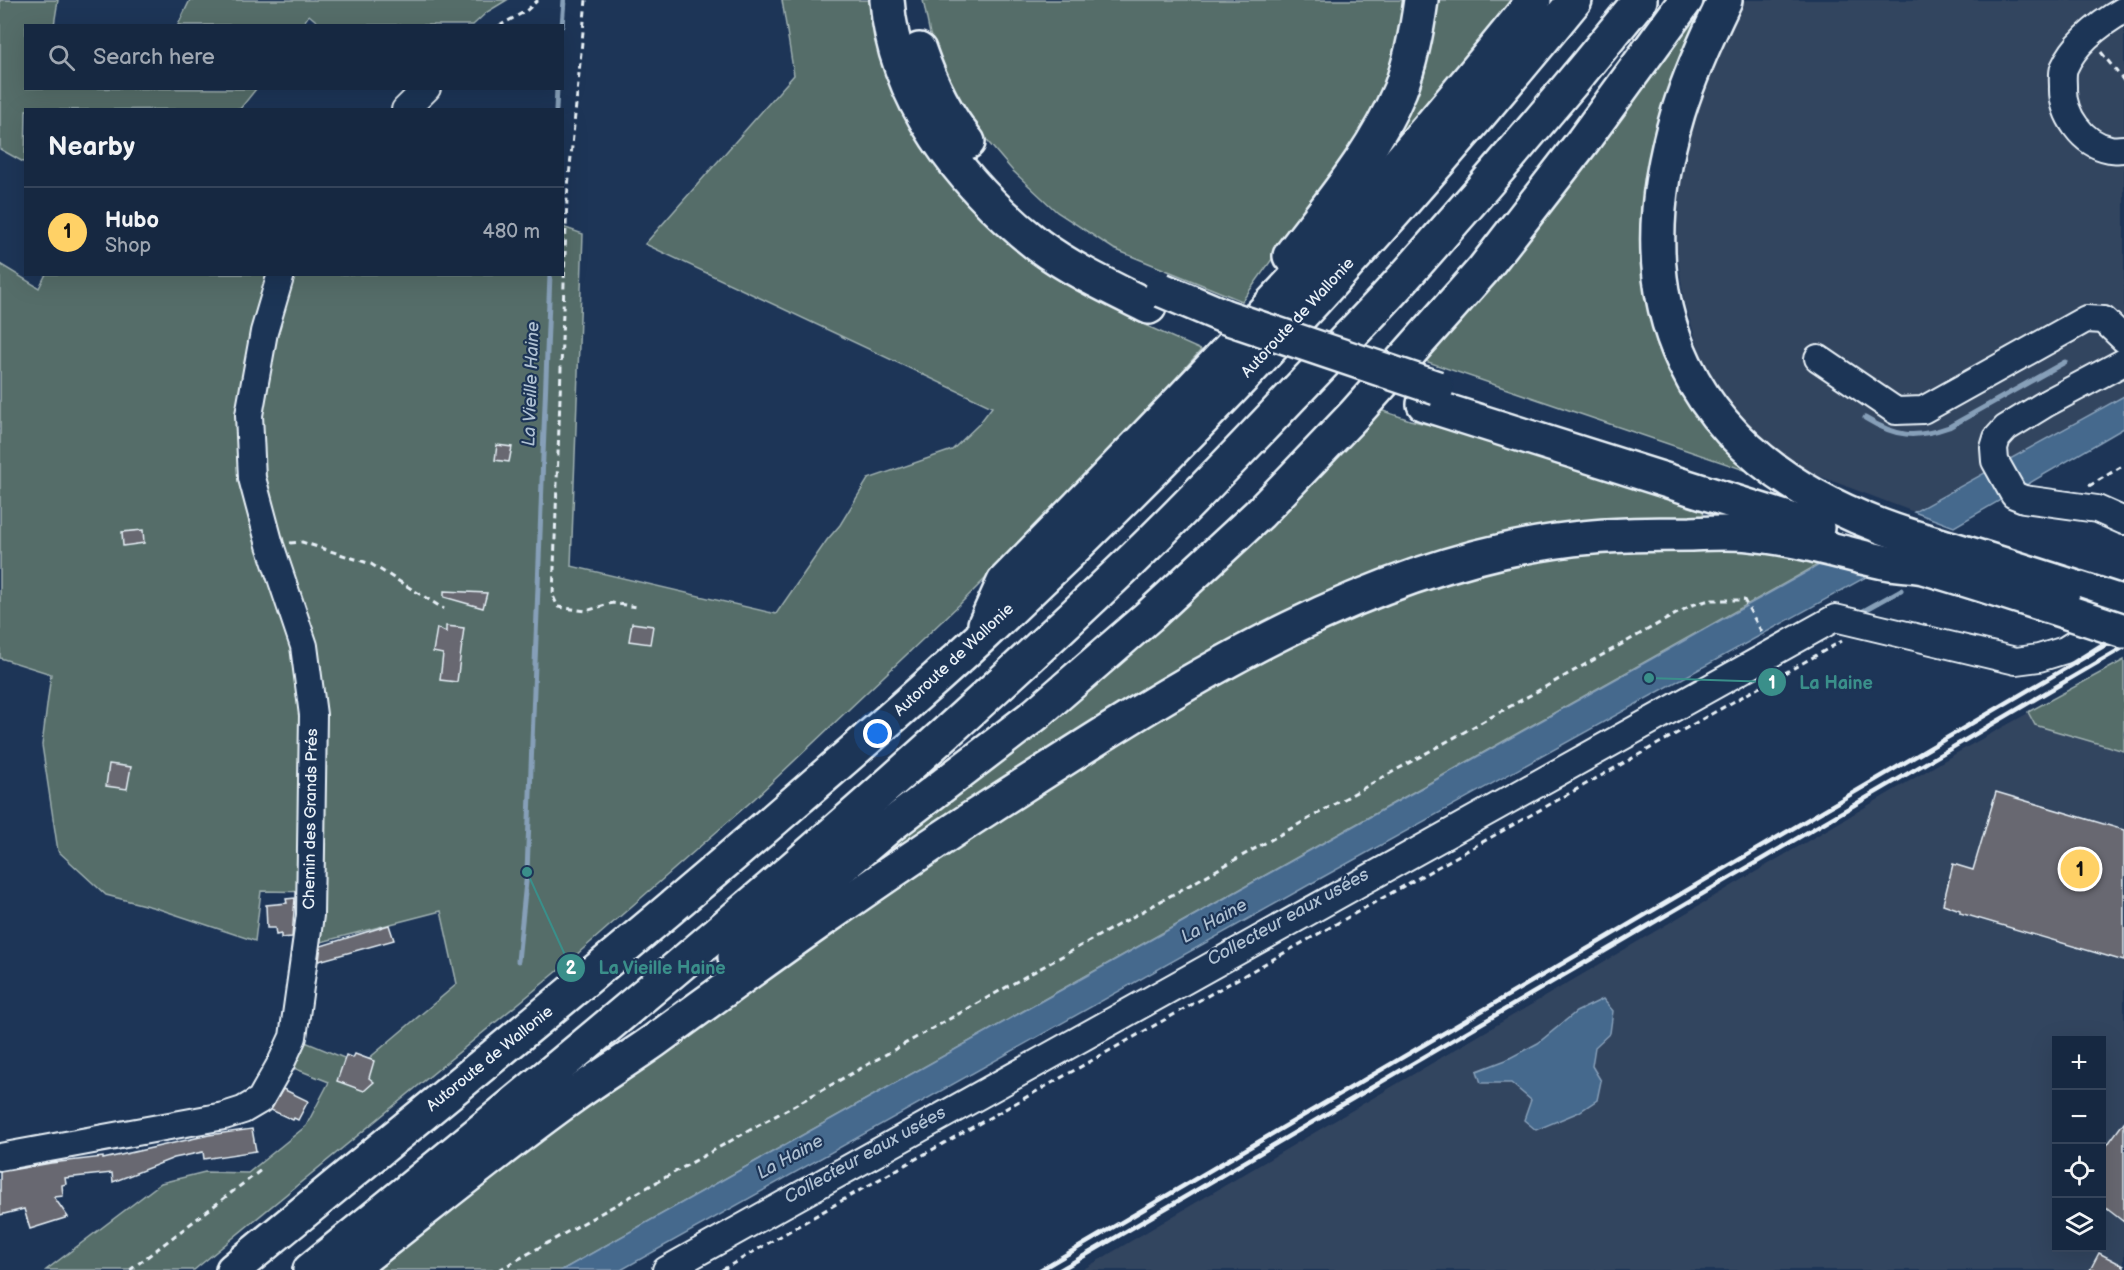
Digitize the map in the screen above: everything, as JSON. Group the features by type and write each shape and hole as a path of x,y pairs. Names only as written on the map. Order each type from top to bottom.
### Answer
{"highway":[{"path":"887,0 897,57 918,106 944,147 974,184 1005,216 1040,246 1101,282 1226,317 1431,396 1901,555 1917,565"},
{"path":"908,0 911,27 928,76 958,131 994,174 1035,214 1080,246 1130,276 1156,299"},
{"path":"1134,449 1200,363 1274,276 1352,175 1380,131 1400,89 1416,36 1421,0"},
{"path":"978,639 1004,582 1134,449 1336,233 1534,0"},
{"name":"Autoroute de Wallonie","path":"233,1270 654,925 892,718 1089,534 1209,413 1359,254 1511,79 1575,0"},
{"path":"310,1270 491,1124 706,945 922,754 1132,560 1240,451 1398,284 1549,111 1640,0"},
{"path":"572,1097 632,1041 891,825 1036,714 1149,616 1259,514 1353,416 1483,270 1583,141 1686,0"},
{"path":"1725,0 1690,75 1667,158 1659,214 1658,246 1662,292 1678,354 1690,377 1709,405 1734,434 1783,477 1830,503 1878,525 2117,604"},
{"path":"1431,396 1848,521 1878,525"},
{"path":"348,1270 572,1097 914,855 1105,732 1180,687 1326,612 1398,581 1472,558 1525,546 1588,537 1640,534 1750,534 1828,547 1888,563 1917,565 2124,631"}],"street":[{"path":"2123,13 2106,20 2079,45 2064,69 2062,96 2068,117 2088,140 2109,149 2124,149"},
{"path":"407,108 425,90"},
{"name":"Chemin des Grands Prés","path":"0,1157 224,1116 243,1110 260,1100 293,1036 310,915 312,715 304,646 270,545 252,478 249,415 264,332 280,276"},
{"path":"1818,358 1896,411 1923,410 2086,319 2104,320 2124,339"},
{"path":"2124,362 2046,403 2006,428 1997,438 1994,448 1995,461 2014,495 2024,499 2097,509 2124,521"},
{"path":"666,1270 1835,618 2016,661 2039,658 2065,650 2117,604"}],"path":[{"path":"503,24 526,11 538,0"},
{"path":"586,0 567,198 553,596 558,607 567,610 586,611 612,603 637,607"},
{"path":"2094,44 2124,81"},
{"path":"270,545 302,542 371,564 444,609"},
{"path":"499,1270 1692,605 1710,600 1744,600 1764,636"},
{"path":"722,1270 1841,642 1858,634 1883,630"},
{"path":"130,1270 261,1170"}],"shaded area":[{"path":"1742,0 2124,0 2124,396 1914,512 1785,463 1732,406 1707,374 1684,302 1676,243 1677,211 1685,156 1696,112 1709,73"},
{"path":"2124,660 2124,1270 1082,1270 1967,747"}],"green space":[{"path":"0,0 58,0 54,24 24,24 24,90 255,90 241,108 24,108 24,162 0,149"},
{"path":"190,0 507,0 487,12 474,24 320,24 309,15 303,24 178,24"},
{"path":"782,0 873,0 886,70 926,152 971,207 1023,254 1138,322 1201,350 1103,461 960,604 754,799 559,970 194,1270 46,1270 161,1183 205,1172 248,1173 306,1126 329,1082 281,1063 293,1037 361,1065 457,984 441,911 321,942 324,892 261,891 255,941 156,908 106,895 58,851 42,745 51,674 0,658 0,264 39,288 45,276 564,276 564,227 583,234 571,566 776,614 840,525 868,479 952,450 979,424 992,407 645,244 794,75"},
{"path":"923,0 1407,0 1403,29 1383,91 1365,130 1242,301 1114,249 1057,212 1012,170 972,123 933,49"},
{"path":"1431,0 1513,0 1299,262"},
{"path":"1707,0 1647,256 1762,476 1425,361 1565,191"},
{"path":"1380,410 1504,444 1704,508 1702,524 1469,547 826,894 1260,535"},
{"path":"1744,549 1821,563 562,1270 367,1270 608,1091 922,869 1182,702 1336,622 1468,574 1567,555 1634,550"},
{"path":"2124,660 2124,751 2035,725 2028,712"}],"water":[{"path":"2124,396 2124,428 1954,527 1914,512"},
{"path":"1821,564 1866,577 1314,882 621,1270 562,1270"},
{"path":"1603,999 1613,1011 1610,1033 1595,1047 1592,1066 1601,1081 1597,1100 1579,1112 1536,1130 1524,1120 1531,1100 1511,1083 1481,1083 1477,1071 1506,1060 1538,1043 1576,1012"}],"building":[{"path":"497,445 512,447 509,462 495,460"},
{"path":"143,530 144,543 123,546 122,532"},
{"path":"444,591 487,593 483,608 444,597"},
{"path":"632,623 653,626 650,644 629,641"},
{"path":"446,626 464,628 457,682 440,680 443,654 433,652 437,628 446,632"},
{"path":"109,764 131,767 127,789 106,786"},
{"path":"1996,792 2124,830 2124,961 1960,913 1960,910 1943,904 1953,864 1973,870"},
{"path":"295,898 292,937 281,938 281,934 276,935 275,928 267,928 266,905 287,903 286,899"},
{"path":"389,925 394,940 319,961 321,946"},
{"path":"355,1054 374,1061 369,1078 374,1082 364,1091 337,1081 346,1055 353,1058"},
{"path":"283,1089 308,1101 298,1120 271,1110"},
{"path":"2124,1122 2124,1222 2106,1208 2106,1147"},
{"path":"252,1129 256,1151 204,1159 203,1152 174,1158 113,1182 112,1173 65,1178 66,1184 62,1185 63,1196 54,1197 68,1217 30,1229 24,1209 0,1215 0,1172 51,1163 103,1157 103,1159 209,1135"},
{"path":"2099,1253 2124,1266 2124,1270 2090,1270"}],"waterway":[{"name":"La Vieille Haine","path":"562,24 564,0"},
{"name":"La Vieille Haine","path":"556,108 557,90"},
{"name":"La Vieille Haine","path":"518,961 527,872 550,276"},
{"path":"1865,418 1886,429 1906,434 1937,431 1949,427 2065,362"},
{"name":"Collecteur eaux usées","path":"1858,614 1901,590"}],"railway":[{"path":"1040,1270 2124,634"},
{"path":"1060,1270 2124,647"}],"place":[{"name":"La Haine","path":"1649,678"},
{"name":"Hubo","path":"2080,869"},
{"name":"La Vieille Haine","path":"527,872"}]}
